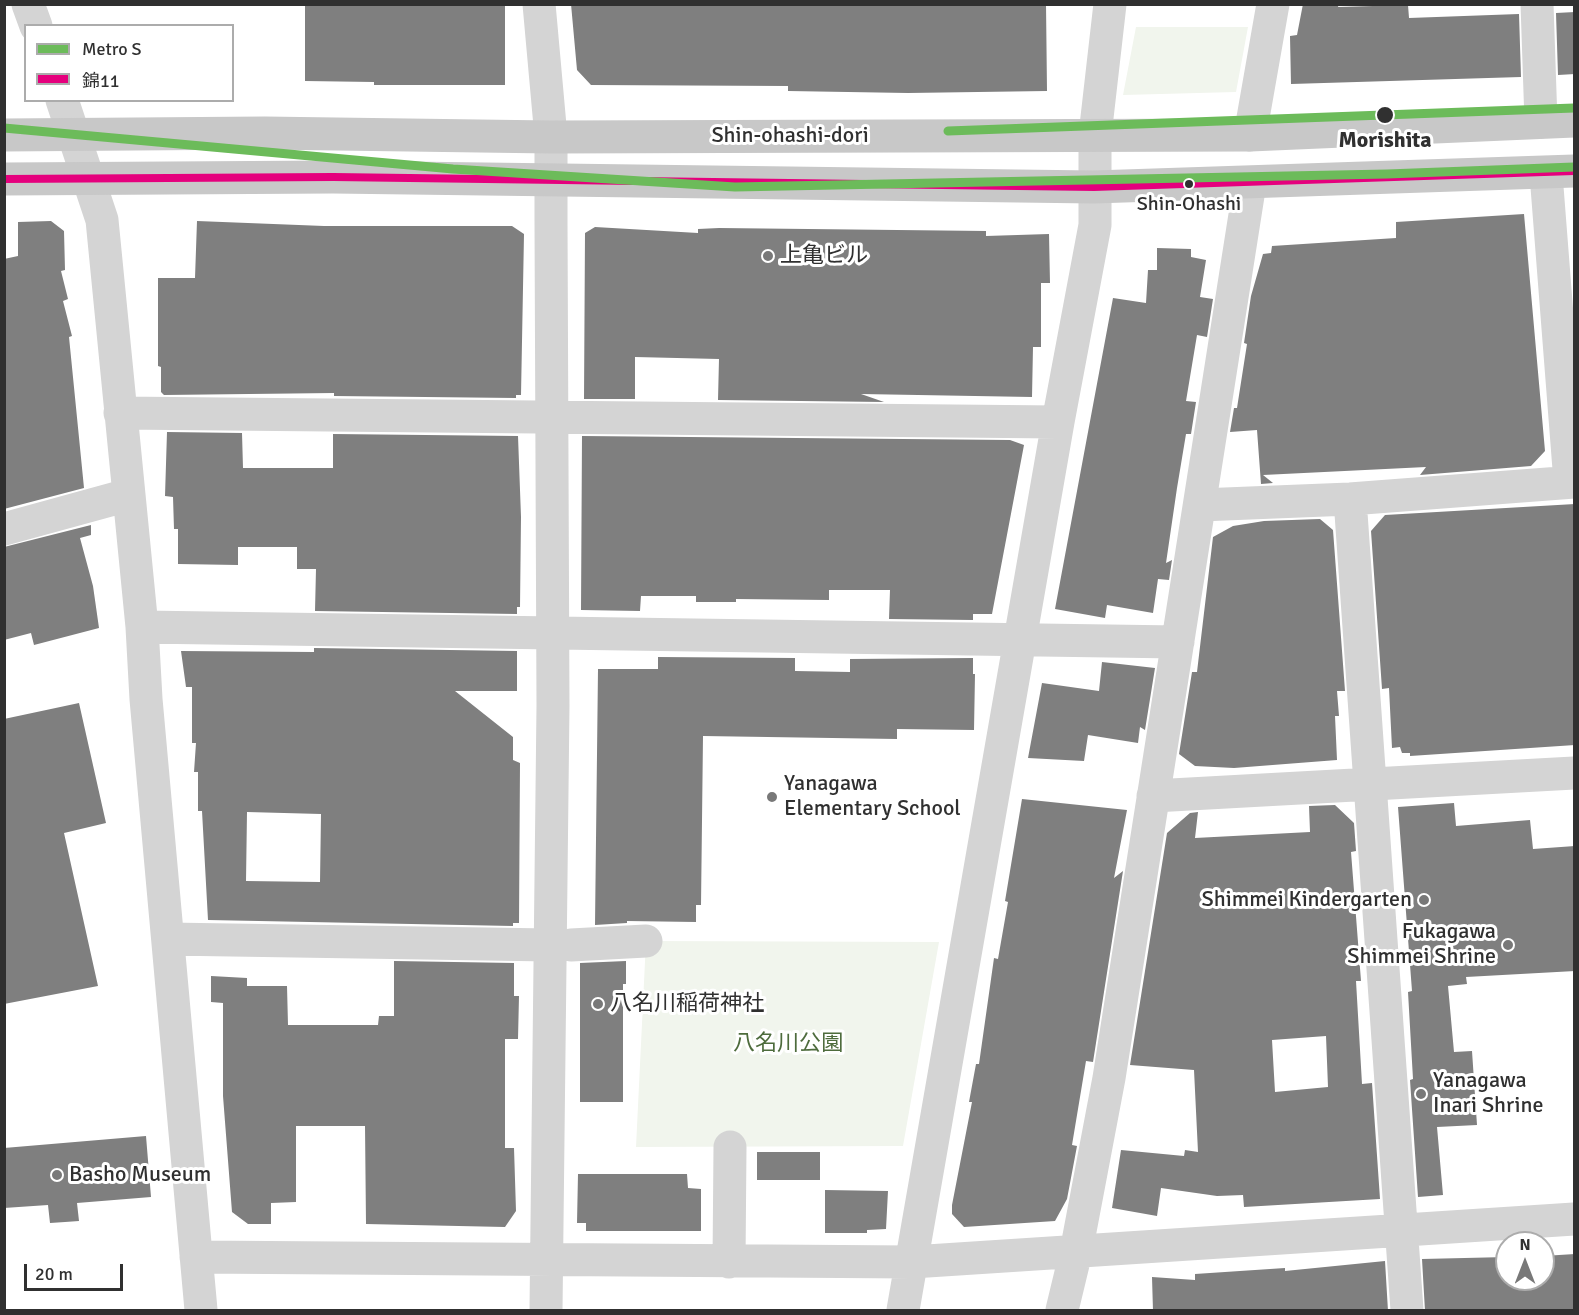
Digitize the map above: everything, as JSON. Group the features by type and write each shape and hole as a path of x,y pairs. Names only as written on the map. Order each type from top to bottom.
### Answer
{"main road":[{"name":"Shin-ohashi-dori","path":"4,135 265,133 551,136 1250,135 1575,120"},
{"name":"Shin-ohashi-dori","path":"4,179 551,180 1094,187 1560,172"}],"street":[{"path":"28,4 35,24"},
{"path":"540,4 551,136 552,633 560,945 546,1311"},
{"path":"903,1311 1058,423 1095,225 1095,135 1110,4"},
{"path":"1250,135 1272,4"},
{"path":"1537,4 1541,122"},
{"path":"63,102 102,220 142,627 146,699 201,1311"},
{"path":"1200,505 1350,499 1572,482 1560,172"},
{"path":"1062,1311 1076,1252 1109,1078 1250,183"},
{"path":"120,412 1058,423"},
{"path":"4,530 128,495"},
{"path":"1350,499 1407,1311"},
{"path":"142,627 1178,642"},
{"path":"1153,796 1575,773"},
{"path":"168,939 560,945 646,941"},
{"path":"729,1262 730,1147"},
{"path":"196,1257 912,1262 1575,1219"}],"green space":[{"path":"1136,27 1248,27 1236,92 1123,95"},
{"name":"八名川公園","path":"646,941 939,942 903,1146 636,1147"}],"building":[{"path":"305,4 505,4 505,85 374,85 374,82 305,81"},
{"path":"571,4 1046,4 1047,91 908,93 788,91 788,86 591,85 577,70"},
{"path":"1303,4 1339,4 1338,7 1408,5 1409,18 1519,14 1521,77 1291,84 1290,36 1297,35"},
{"path":"1575,12 1575,74 1558,75 1556,13"},
{"path":"1524,214 1545,451 1531,466 1420,475 1426,467 1263,475 1273,483 1261,484 1257,430 1230,432 1234,408 1237,408 1247,344 1244,343 1251,296 1263,254 1271,253 1272,246 1396,238 1396,222"},
{"path":"51,221 64,231 65,270 61,271 68,299 63,301 72,336 69,337 84,488 4,509 4,259 18,256 18,222"},
{"path":"197,221 324,226 512,226 524,234 521,395 516,395 516,398 334,396 334,393 164,395 161,392 161,367 158,366 158,278 195,278"},
{"path":"595,227 698,233 698,229 719,228 986,231 986,236 1049,234 1050,283 1041,283 1041,347 1033,347 1032,397 861,394 884,402 718,400 719,359 635,357 635,399 584,399 585,233"},
{"path":"1157,248 1191,249 1191,257 1206,260 1200,297 1213,299 1207,337 1197,335 1186,401 1196,402 1191,434 1186,434 1177,488 1166,563 1172,560 1169,580 1158,579 1153,613 1107,605 1105,618 1055,609 1113,298 1146,303 1148,270 1157,270"},
{"path":"167,432 242,433 243,468 333,468 333,434 518,436 521,517 520,607 517,607 517,614 315,611 316,569 297,569 297,547 238,547 238,565 178,564 178,529 174,529 173,497 165,496"},
{"path":"582,436 1010,440 1024,445 992,614 973,614 973,620 889,619 890,590 829,590 829,600 736,599 736,602 696,602 696,596 641,596 640,611 581,610"},
{"path":"1575,504 1575,745 1410,756 1410,753 1402,753 1400,747 1392,748 1389,688 1382,689 1371,531 1385,515"},
{"path":"1320,519 1333,530 1345,691 1337,691 1339,716 1335,716 1337,760 1234,768 1195,766 1179,754 1192,672 1197,672 1213,537 1233,526 1264,521"},
{"path":"91,525 91,535 80,538 93,586 99,628 34,645 31,633 4,640 4,547"},
{"path":"314,648 517,651 517,691 455,691 513,737 513,760 520,763 519,923 513,923 513,926 208,920 202,811 198,811 198,772 194,772 196,743 192,743 192,687 186,687 181,651 314,652","holes":["247,812 321,814 320,882 246,881"]},
{"path":"658,657 795,658 795,671 850,672 850,659 973,658 974,730 897,729 897,739 703,736 701,905 696,905 696,922 627,921 627,923 595,925 598,669 658,669"},
{"path":"1102,662 1155,668 1145,730 1140,727 1138,743 1088,735 1084,761 1028,758 1042,683 1099,691"},
{"path":"79,703 106,823 64,833 98,986 4,1004 4,719"},
{"path":"1022,799 1127,810 1114,878 1123,871 1093,1062 1086,1061 1072,1145 1077,1146 1067,1199 1055,1221 964,1227 952,1214 952,1205 972,1102 969,1102 976,1064 979,1064 994,958 998,959 1008,902 1005,901"},
{"path":"1454,803 1456,826 1530,820 1533,849 1575,846 1575,971 1466,977 1467,984 1448,986 1454,1052 1472,1051 1477,1125 1437,1127 1443,1195 1418,1197 1410,1080 1413,1079 1408,992 1412,991 1398,807"},
{"path":"1335,805 1354,823 1356,851 1351,852 1361,981 1356,981 1362,1084 1372,1083 1380,1199 1244,1207 1243,1195 1217,1196 1161,1188 1157,1216 1112,1208 1121,1150 1184,1156 1185,1150 1198,1152 1194,1070 1130,1065 1167,833 1190,813 1198,812 1195,838 1310,832 1309,806","holes":["1326,1036 1328,1087 1275,1092 1272,1040"]},
{"path":"394,961 514,963 514,996 519,996 518,1039 505,1039 505,1148 514,1148 516,1211 505,1227 366,1224 365,1126 296,1126 296,1202 271,1203 271,1224 248,1224 232,1212 223,1096 223,1003 211,1002 211,976 247,978 247,986 287,986 288,1025 378,1025 379,1016 394,1016"},
{"path":"626,961 626,984 623,984 623,1102 580,1102 580,963"},
{"path":"146,1136 151,1197 77,1203 79,1221 50,1223 48,1205 4,1208 4,1148"},
{"path":"757,1152 820,1152 820,1180 757,1180"},
{"path":"578,1174 687,1174 688,1188 701,1189 701,1231 586,1231 586,1223 577,1223"},
{"path":"825,1190 888,1191 886,1229 867,1230 867,1233 825,1233"},
{"path":"1575,1254 1575,1311 1425,1311 1422,1259 1495,1257 1495,1291 1555,1291 1555,1255"},
{"path":"1385,1261 1388,1311 1153,1311 1152,1277 1195,1280 1195,1274 1285,1268 1285,1271"}],"metro line":[{"name":"S","path":"948,131 1574,108"},
{"name":"S","path":"4,128 453,169 735,187 1387,174 1574,167"}],"transit line":[{"name":"錦11","path":"4,179 333,177 1094,187 1574,171"}],"place":[{"name":"Morishita","path":"1385,115"},
{"name":"Shin-Ohashi","path":"1189,184"},
{"name":"上亀ビル","path":"768,256"},
{"name":"Yanagawa Elementary School","path":"772,797"},
{"name":"Shimmei Kindergarten","path":"1424,900"},
{"name":"Fukagawa Shimmei Shrine","path":"1508,945"},
{"name":"八名川稲荷神社","path":"598,1004"},
{"name":"Yanagawa Inari Shrine","path":"1421,1094"},
{"name":"Basho Museum","path":"57,1175"}]}
